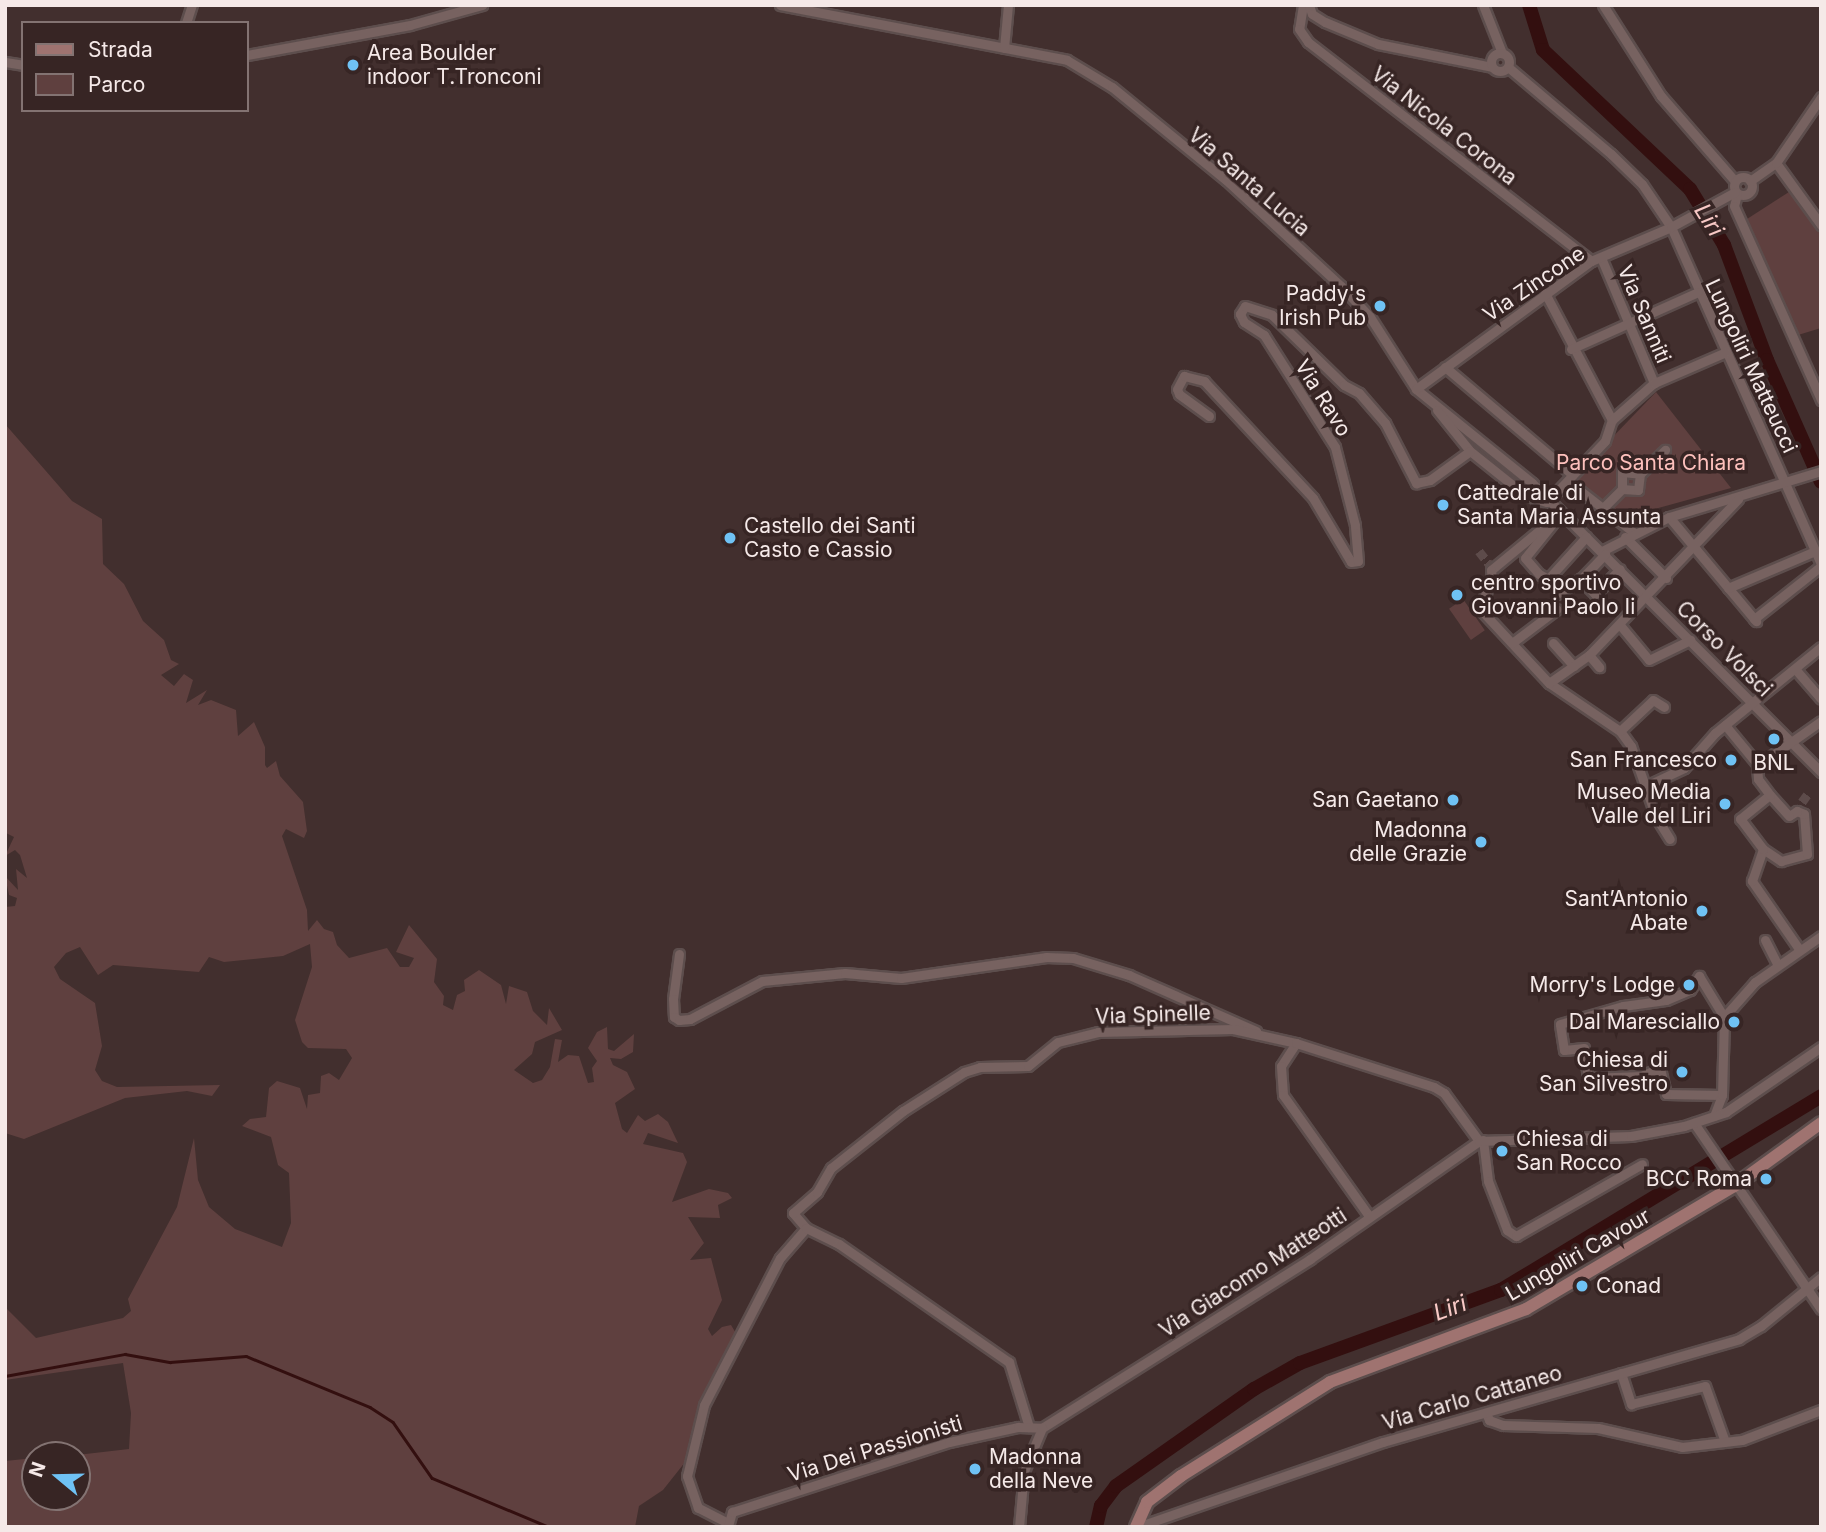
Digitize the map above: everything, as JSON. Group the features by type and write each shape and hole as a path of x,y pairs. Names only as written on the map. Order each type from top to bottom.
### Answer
{"street":[{"path":"248,55 411,25 482,5"},
{"name":"Via Santa Lucia","path":"780,5 1081,64 1226,180 1370,317 1416,388 1430,400"},
{"path":"1004,48 1008,5"},
{"name":"Via Nicola Corona","path":"1303,5 1299,29 1308,42 1591,261"},
{"path":"1309,5 1312,14 1325,22 1378,44 1492,67 1500,71 1508,67 1508,59 1502,53 1483,5"},
{"path":"1603,5 1661,96 1735,181 1734,206 1821,400"},
{"path":"1492,67 1493,56 1502,53"},
{"name":"Lungoliri Matteucci","path":"1508,67 1611,153 1642,184 1675,225 1698,292 1788,480 1821,565"},
{"path":"1735,181 1743,177 1750,181 1776,163 1821,97"},
{"path":"1776,163 1821,225"},
{"name":"Via Zincone","path":"1416,388 1591,261 1602,260 1736,193 1749,193 1750,181"},
{"name":"Via Sanniti","path":"1602,260 1654,383"},
{"path":"1571,349 1698,292"},
{"path":"1545,293 1571,349 1612,420"},
{"name":"Via Ravo","path":"1209,415 1179,394 1177,388 1184,376 1204,381 1313,498 1351,562 1357,561 1355,525 1335,447 1264,335 1244,323 1241,314 1245,306 1272,315 1344,385 1359,393 1385,424 1416,483 1430,480 1470,451"},
{"path":"1430,400 1470,451 1525,495 1547,502 1605,441 1612,420 1654,383 1726,352"},
{"path":"1445,368 1603,508 1666,578"},
{"name":"Corso Volsci","path":"1430,400 1532,483 1559,514 1620,569 1820,769"},
{"path":"1622,489 1638,490 1640,474 1665,450"},
{"path":"1557,594 1580,579 1603,553 1629,535 1669,517 1738,499 1821,471"},
{"path":"1603,508 1622,489 1622,472 1640,474"},
{"path":"1549,683 1589,655 1648,598 1738,499"},
{"path":"1559,514 1546,537 1525,558 1548,579 1586,537"},
{"path":"1559,514 1491,570 1492,579 1479,608 1549,683 1571,701 1620,731 1631,746 1656,817 1670,838"},
{"path":"1669,517 1755,620 1821,565"},
{"path":"1728,588 1815,551"},
{"path":"1580,579 1595,594 1620,569"},
{"path":"1512,643 1557,609"},
{"path":"1620,625 1649,660 1690,640"},
{"path":"1553,643 1574,666"},
{"path":"1644,787 1684,768 1725,725 1754,705 1820,649"},
{"path":"1589,655 1599,667"},
{"path":"1796,670 1821,699"},
{"path":"1620,731 1653,700 1664,707"},
{"path":"1758,765 1789,740 1821,721"},
{"path":"1725,725 1758,765 1758,779 1789,816 1799,806 1804,814 1807,854 1781,862 1763,849 1740,818 1770,795"},
{"path":"1763,849 1752,881 1799,949"},
{"path":"1724,1017 1743,994 1799,949 1821,936"},
{"path":"1765,940 1778,965"},
{"path":"679,954 681,964 673,999 674,1017 680,1020 690,1019 762,981 845,974 901,978 1046,957 1073,958 1129,975 1261,1033"},
{"path":"1714,1116 1722,1095 1724,1017 1699,976 1690,990 1667,1000 1623,1006 1560,1024 1564,1050 1584,1048 1588,1079 1641,1076 1660,1068 1666,1094 1722,1095"},
{"name":"Via Spinelle","path":"806,1228 793,1213 817,1192 831,1168 903,1111 964,1072 980,1067 1028,1066 1058,1042 1098,1032 1233,1029 1261,1033 1434,1087 1444,1093 1481,1141"},
{"path":"1296,1043 1280,1066 1283,1095 1369,1216"},
{"path":"1643,1164 1516,1236 1507,1230 1488,1181 1481,1141 1618,1137 1689,1125 1726,1112 1821,1047"},
{"name":"Lungoliri Cavour","path":"1137,1527 1147,1502 1173,1482 1330,1382 1507,1318 1734,1186 1821,1123"},
{"path":"1689,1125 1704,1141 1821,1309"},
{"name":"Via Giacomo Matteotti","path":"1042,1428 1310,1259 1481,1141"},
{"path":"728,1525 698,1508 687,1476 704,1405 780,1258 806,1228 839,1244 1009,1362 1029,1427"},
{"name":"Via Carlo Cattaneo","path":"1137,1527 1373,1445 1739,1339 1821,1277"},
{"path":"1621,1373 1631,1404 1705,1386 1725,1442"},
{"path":"1486,1413 1489,1420 1503,1425 1598,1428 1650,1444 1682,1447 1725,1442 1821,1410"},
{"name":"Via Dei Passionisti","path":"728,1525 732,1512 949,1442 1029,1427 1042,1428"},
{"path":"1019,1527 1024,1471 1042,1428"}],"green space":[{"path":"1789,192 1821,233 1821,328 1798,335 1747,219"},
{"name":"Parco Santa Chiara","path":"1656,392 1731,488 1622,518 1579,482 1579,472"},
{"path":"5,424 72,501 102,519 103,564 124,584 143,621 164,640 171,660 179,664 161,675 174,686 184,674 193,680 186,703 207,690 198,705 211,700 236,710 238,736 254,722 265,747 265,765 267,768 276,761 280,776 303,802 307,831 304,838 286,829 282,836 307,910 308,931 317,920 324,929 333,932 337,945 349,958 387,948 400,967 409,967 414,958 396,952 409,925 437,959 434,982 444,996 443,1005 453,1010 457,995 465,991 464,980 479,970 501,985 506,1004 509,986 527,992 533,1011 547,1025 549,1008 562,1030 535,1042 532,1054 514,1070 533,1083 542,1080 550,1067 555,1039 562,1040 558,1062 568,1055 579,1056 588,1083 594,1082 592,1068 597,1061 588,1048 597,1032 607,1027 608,1049 614,1051 634,1034 633,1052 621,1059 610,1058 613,1065 627,1072 635,1089 615,1103 622,1129 627,1133 638,1115 645,1121 658,1114 668,1122 678,1143 648,1133 643,1144 683,1153 687,1162 672,1202 709,1189 728,1193 732,1198 718,1205 720,1218 688,1217 704,1243 690,1260 711,1258 722,1300 708,1329 712,1336 722,1327 731,1325 737,1335 704,1398 686,1461 663,1490 639,1506 635,1527 5,1527 5,1461 21,1459 21,1511 91,1511 91,1453 129,1449 131,1413 123,1363 5,1380 5,1307 36,1338 123,1318 131,1311 128,1299 177,1207 194,1138 198,1180 209,1207 235,1229 282,1247 291,1223 289,1173 278,1165 271,1137 242,1126 250,1119 266,1117 269,1088 277,1081 300,1088 307,1109 308,1095 320,1093 321,1076 329,1073 339,1080 352,1058 346,1049 308,1048 302,1042 295,1020 312,967 310,944 283,956 224,962 209,957 199,972 113,965 98,975 80,947 66,953 54,967 60,979 95,1003 102,1046 95,1070 102,1081 117,1087 220,1085 212,1096 187,1091 125,1098 24,1139 5,1133 5,907 15,906 17,898 9,895 5,876 18,890 16,869 27,878 20,855 15,850 5,856 14,837 6,833"},
{"path":"1463,599 1485,630 1471,640 1449,609"}],"waterway":[{"name":"Liri","path":"1529,5 1543,50 1690,189 1724,245 1767,360 1821,482"},
{"name":"Liri","path":"1096,1527 1101,1506 1116,1486 1254,1389 1300,1363 1501,1290 1821,1096"},
{"path":"5,1376 125,1354 170,1362 246,1356 370,1407 393,1422 432,1478 549,1527"}],"tunnel":[{"path":"1479,551 1493,569"},
{"path":"1802,802 1807,795"}],"place":[{"name":"Area Boulder indoor T.Tronconi","path":"353,65"},
{"name":"Paddy's Irish Pub","path":"1380,306"},
{"name":"Cattedrale di Santa Maria Assunta","path":"1443,505"},
{"name":"Castello dei Santi Casto e Cassio","path":"730,538"},
{"name":"centro sportivo Giovanni Paolo Ii","path":"1457,595"},
{"name":"BNL","path":"1774,739"},
{"name":"San Francesco","path":"1731,760"},
{"name":"San Gaetano","path":"1453,800"},
{"name":"Museo Media Valle del Liri","path":"1725,804"},
{"name":"Madonna delle Grazie","path":"1481,842"},
{"name":"Sant’Antonio Abate","path":"1702,911"},
{"name":"Morry's Lodge","path":"1689,985"},
{"name":"Dal Maresciallo","path":"1734,1022"},
{"name":"Chiesa di San Silvestro","path":"1682,1072"},
{"name":"Chiesa di San Rocco","path":"1502,1151"},
{"name":"BCC Roma","path":"1766,1179"},
{"name":"Conad","path":"1582,1286"},
{"name":"Madonna della Neve","path":"975,1469"}]}
